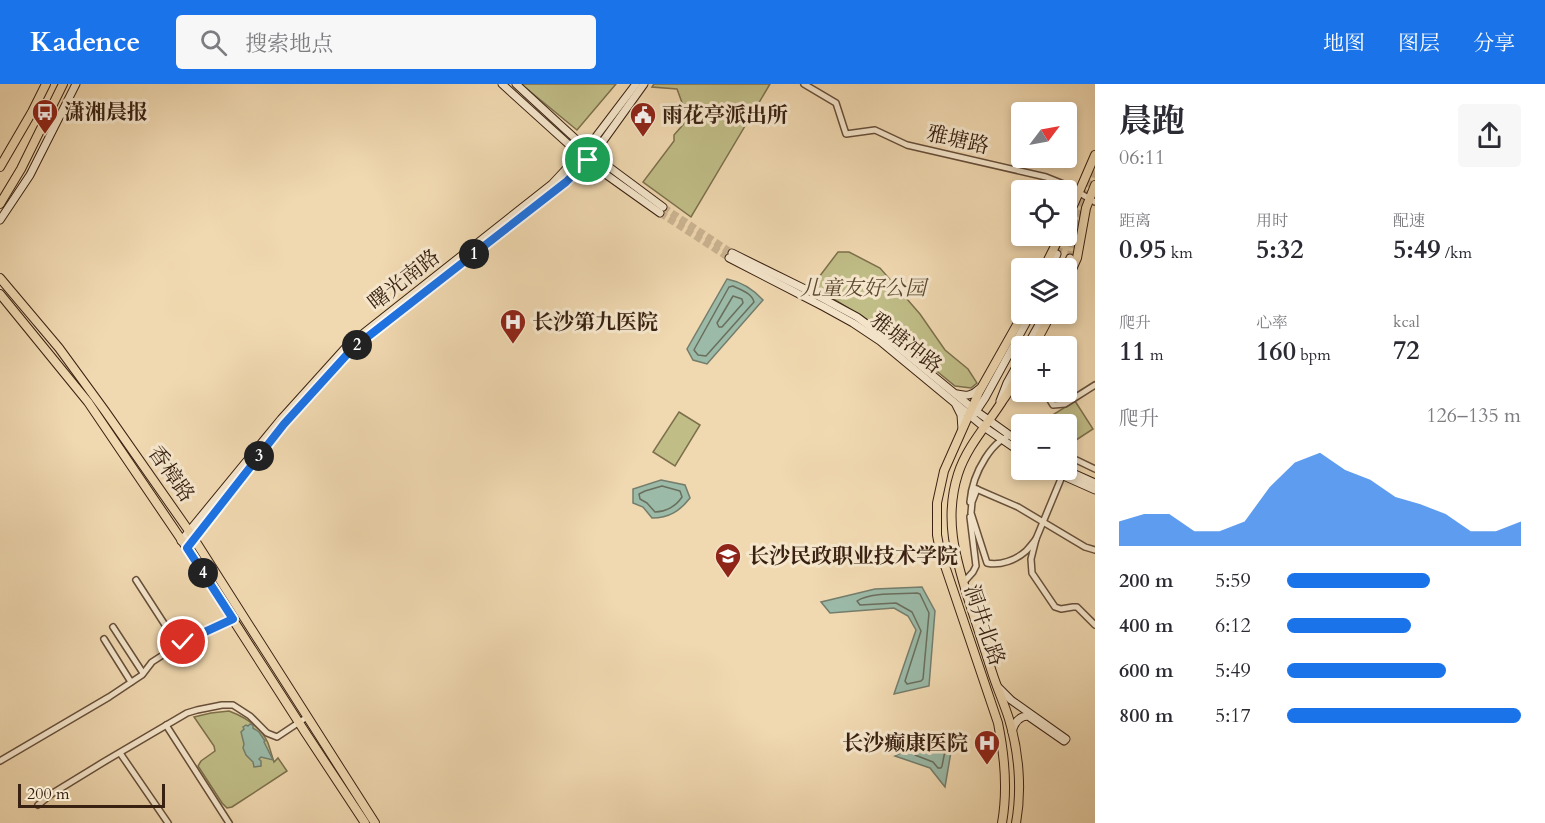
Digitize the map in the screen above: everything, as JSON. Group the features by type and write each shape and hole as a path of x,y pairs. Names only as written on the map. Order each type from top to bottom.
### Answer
{"main road":[{"path":"0,167 46,84"},
{"path":"0,204 21,169 63,84"},
{"path":"0,220 30,175 76,84"},
{"path":"502,84 580,154 590,158 662,210"},
{"path":"516,84 586,148 590,158"},
{"name":"曙光南路","path":"182,541 281,419 346,346 552,184 586,148 636,84"},
{"name":"曙光南路","path":"187,548 284,424 352,349 566,182 590,158 644,84"},
{"path":"1077,198 1095,155"},
{"path":"1077,258 1086,208 1092,201 1095,184"},
{"path":"1055,258 1057,254"},
{"name":"雅塘冲路","path":"731,255 853,323 880,341 973,412 1011,446"},
{"name":"香樟路","path":"0,278 59,348 189,531 375,823"},
{"name":"香樟路","path":"0,294 88,402 187,548 365,823"},
{"name":"洞井北路","path":"1002,823 1007,787 999,730 945,567 938,535 937,503 944,471 973,412 983,385 1017,324"},
{"path":"973,412 986,398 1026,324"},
{"path":"997,409 1011,376"},
{"path":"962,431 961,415 954,397 975,393 983,385"},
{"name":"洞井北路","path":"1011,387 961,466 954,489 951,530 963,583 1012,732 1019,789 1016,823"},
{"name":"雅塘冲路","path":"986,424 1010,436"},
{"path":"1077,475 1095,483"},
{"path":"1077,478 1095,490"},
{"path":"995,682 1011,700 1066,739 1065,741 1028,716 1017,721 1012,732"}],"street":[{"name":"雅塘路","path":"804,84 836,103 846,134 875,130 908,145 1046,177 1066,185 1092,201"},
{"path":"1077,396 1095,385"},
{"path":"1051,402 1053,405 1068,402"},
{"path":"963,583 976,566 969,512 982,465 993,448 1010,436"},
{"path":"1077,460 1095,469"},
{"path":"1061,480 1036,539 1030,559 1032,573 1055,607 1077,608 1095,626"},
{"path":"975,488 1018,507 1085,547 1095,550"},
{"path":"975,488 971,513 987,563 996,565 1009,560 1026,551 1036,539"},
{"path":"136,580 178,645"},
{"path":"0,761 109,697 143,673 152,662 178,645 233,619"},
{"path":"113,627 143,673"},
{"path":"104,639 131,682"},
{"path":"38,805 75,779 187,712 233,705 277,737 308,717"},
{"path":"166,725 229,823"},
{"path":"120,753 168,823"}],"green space":[{"path":"521,84 616,84 577,130"},
{"path":"654,84 770,84 691,217 643,182 674,141 674,135 688,119 677,89 652,87"},
{"name":"儿童友好公园","path":"838,252 849,252 880,268 920,314 945,350 968,369 977,383 971,388 955,386 900,341 818,289 819,277"},
{"path":"1076,402 1093,429 1077,439 1077,414 1054,414"},
{"path":"679,412 700,425 675,466 653,452"},
{"path":"229,711 257,727 268,743 274,762 278,758 287,771 227,808 198,766 215,751 194,717"}],"water":[{"path":"727,279 747,286 763,300 707,364 693,360 687,349"},
{"path":"661,480 685,485 690,498 674,513 652,518 643,507 633,503 633,489"},
{"path":"922,587 935,611 929,686 894,694 916,630 908,616 894,608 830,613 821,602 875,589"},
{"path":"250,724 265,741 273,760 261,757 259,759 261,766 254,767 243,748 241,732 243,727"},
{"path":"954,734 945,787 930,768 895,756 919,743"}],"tunnel":[{"path":"1070,258 1077,220 1095,170"},
{"path":"663,207 732,253"},
{"path":"660,213 729,258"},
{"path":"1057,254 1060,246"}],"place":[{"name":"潇湘晨报","path":"45,135"},
{"name":"雨花亭派出所","path":"643,138"},
{"name":"长沙第九医院","path":"513,345"},
{"name":"长沙民政职业技术学院","path":"728,579"},
{"name":"长沙癫康医院","path":"987,766"}],"route":[{"path":"183,642 233,619 187,548 284,424 352,349 566,182 588,160"}]}
